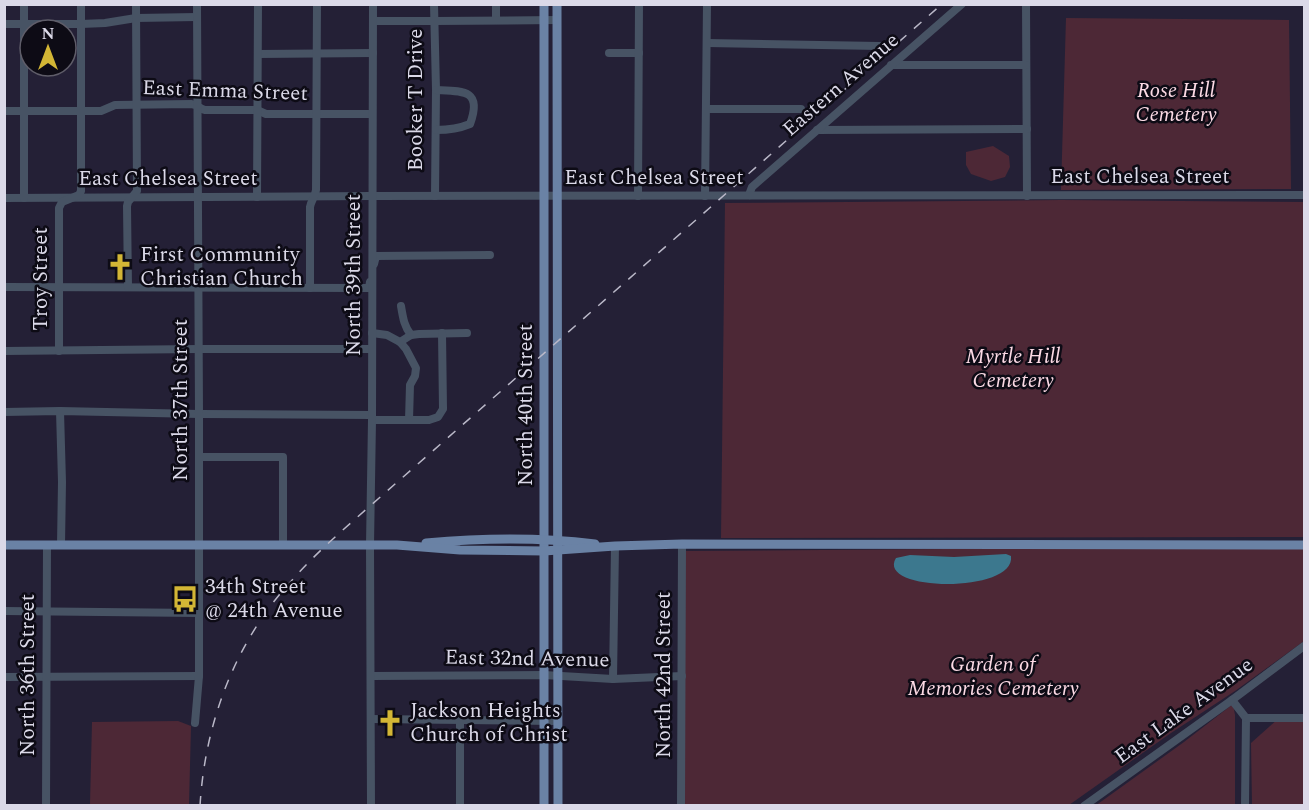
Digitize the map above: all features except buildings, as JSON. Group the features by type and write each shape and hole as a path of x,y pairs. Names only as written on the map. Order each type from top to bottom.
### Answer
{"main road":[{"name":"North 40th Street","path":"544,4 544,806"},
{"name":"North 40th Street","path":"557,4 558,806"},
{"path":"397,545 441,541 544,540 557,546"},
{"path":"4,545 397,545 460,550 544,551 557,546 682,544 1305,545"}],"street":[{"name":"Troy Street","path":"59,351 59,208 62,202 79,195 81,191 81,4"},
{"path":"128,287 127,206 137,191 136,4"},
{"name":"North 37th Street","path":"195,723 199,676 197,4"},
{"path":"257,197 258,4"},
{"path":"310,288 310,207 315,196 317,4"},
{"name":"North 39th Street","path":"371,806 370,457 373,4"},
{"name":"Booker T Drive","path":"434,4 435,196"},
{"path":"496,4 496,20"},
{"path":"638,196 639,4"},
{"path":"705,196 706,4"},
{"name":"Eastern Avenue","path":"749,195 752,187 962,4"},
{"path":"1026,4 1027,196"},
{"path":"81,24 136,18 197,16"},
{"path":"373,21 557,20"},
{"path":"706,43 880,46"},
{"path":"258,54 373,53"},
{"path":"544,53 557,53"},
{"path":"609,53 639,53"},
{"path":"891,65 1026,65"},
{"path":"24,78 24,198"},
{"path":"435,90 464,91 475,104 470,124 451,130 436,130"},
{"name":"East Emma Street","path":"4,111 101,111 115,105 197,105 202,110 257,110 266,114 372,114"},
{"path":"544,105 557,105"},
{"path":"706,109 801,110"},
{"path":"818,130 1027,129"},
{"name":"East Chelsea Street","path":"4,198 1305,195"},
{"path":"4,287 369,288 376,256 490,255"},
{"path":"401,306 403,320 411,335"},
{"path":"543,306 557,306"},
{"path":"372,333 387,334 400,342 416,368 410,385 410,420"},
{"path":"4,412 60,411 434,419 438,417 442,409 442,333"},
{"path":"400,342 411,335 467,333"},
{"path":"4,351 199,348 371,349"},
{"path":"60,411 61,545"},
{"path":"544,428 557,428"},
{"path":"199,457 283,457 283,545"},
{"name":"North 42nd Street","path":"681,806 682,544"},
{"name":"North 36th Street","path":"46,806 47,545"},
{"path":"613,679 615,546"},
{"path":"4,611 199,613"},
{"name":"East Lake Avenue","path":"1084,806 1305,646"},
{"name":"East 32nd Avenue","path":"372,676 557,675 613,679 682,676"},
{"path":"4,677 199,676"},
{"path":"1232,700 1246,718 1245,806"},
{"path":"1246,718 1305,718"},
{"path":"371,719 557,721"},
{"path":"460,720 460,806"}],"green space":[{"name":"Rose Hill Cemetery","path":"1066,18 1289,20 1291,189 1061,190"},
{"path":"993,146 1009,156 1010,167 1005,177 991,181 971,174 966,165 966,152"},
{"name":"Myrtle Hill Cemetery","path":"1061,200 1304,202 1304,537 721,538 725,203"},
{"name":"Garden of Memories Cemetery","path":"1304,549 1304,641 1069,805 681,806 682,551"},
{"path":"1233,704 1235,805 1095,806 1184,742"},
{"path":"1278,719 1304,720 1304,805 1252,805 1251,743"},
{"path":"178,721 191,726 189,805 90,805 92,722"}],"water":[{"path":"1006,554 1011,556 1007,568 992,577 971,582 948,584 924,582 906,577 895,569 896,558 910,555 954,557"}],"railway":[{"path":"200,806 209,743 227,683 256,628 274,602 303,568 350,523 942,4"}],"place":[{"name":"First Community Christian Church","path":"120,267"},
{"name":"34th Street @ 24th Avenue","path":"185,599"},
{"name":"Jackson Heights Church of Christ","path":"390,723"}]}
